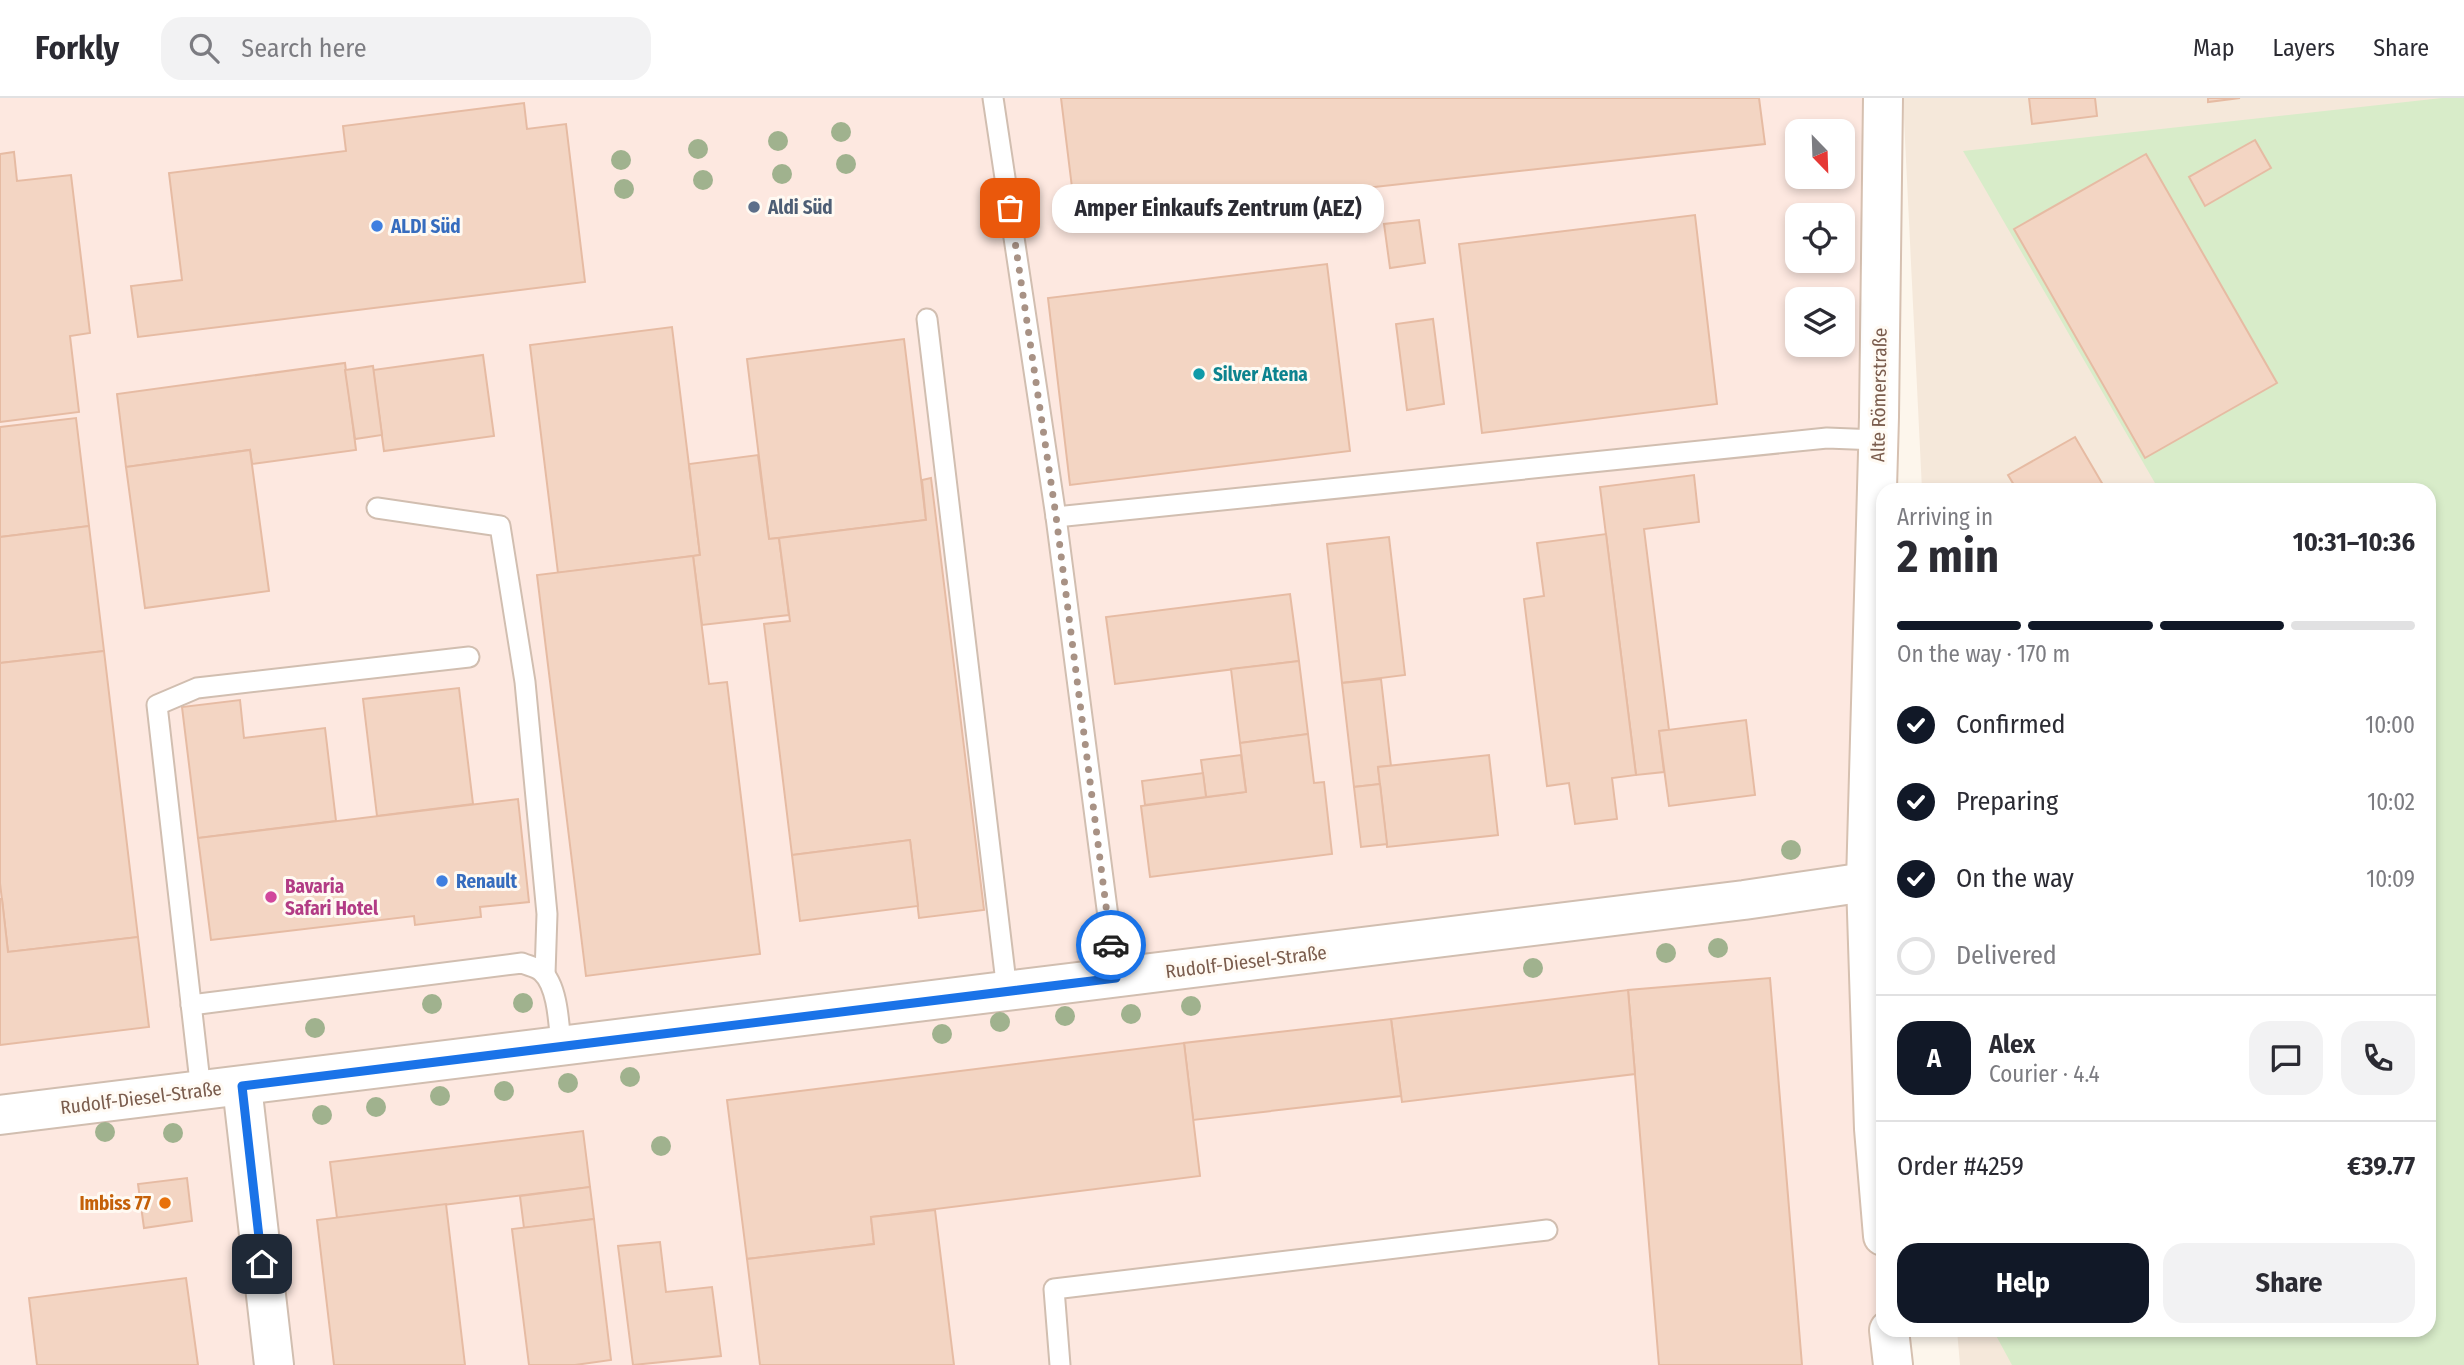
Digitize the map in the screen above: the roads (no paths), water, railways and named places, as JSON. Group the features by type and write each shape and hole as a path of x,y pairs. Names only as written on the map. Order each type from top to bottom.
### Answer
{"street":[{"name":"Alte Römerstraße","path":"1877,483 1883,98"},
{"name":"Alte Römerstraße","path":"1876,514 1866,882 1876,1153"},
{"name":"Rudolf-Diesel-Straße","path":"0,1115 1744,900 1866,882"},
{"path":"242,1086 274,1365"},
{"path":"1890,1337 1893,1365"}],"lane":[{"path":"993,98 1056,516 1116,978"},
{"path":"927,318 1007,991"},
{"path":"1056,516 1827,438 1878,440"},
{"path":"377,508 500,526 525,682 547,914 545,974 554,995 561,1046"},
{"path":"201,1090 157,705 197,688 469,657"},
{"path":"191,1005 522,963 545,974"},
{"path":"1060,1365 1054,1289 1547,1230"}],"place":[{"name":"Aldi Süd","path":"754,207"},
{"name":"Amper Einkaufs Zentrum (AEZ)","path":"1010,208"},
{"name":"ALDI Süd","path":"377,226"},
{"name":"Silver Atena","path":"1199,374"},
{"name":"Renault","path":"442,881"},
{"name":"Bavaria Safari Hotel","path":"271,897"},
{"name":"Imbiss 77","path":"165,1203"}]}
